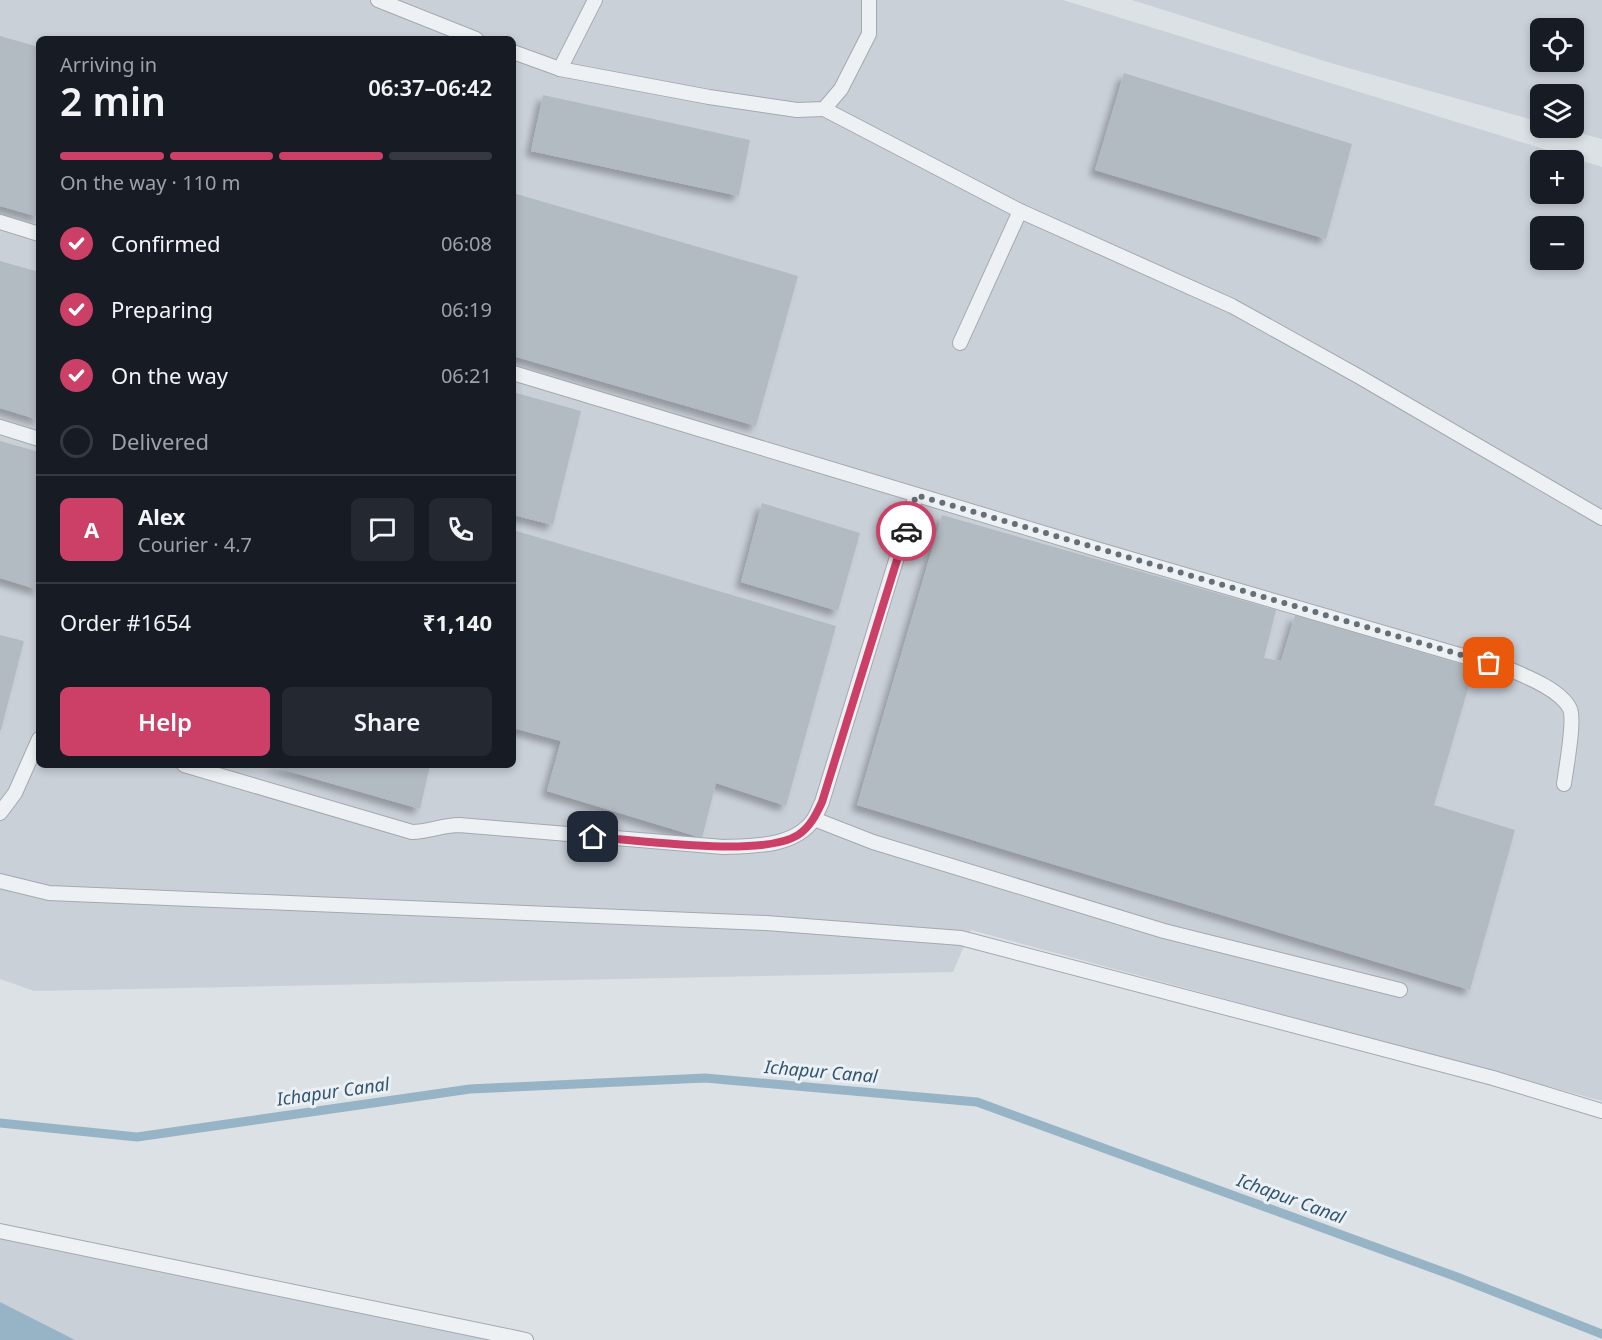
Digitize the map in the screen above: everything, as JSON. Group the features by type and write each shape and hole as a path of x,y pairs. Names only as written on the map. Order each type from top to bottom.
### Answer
{"lane":[{"path":"378,0 468,36"},
{"path":"560,69 595,0"},
{"path":"824,109 841,89 869,34 869,0"},
{"path":"516,53 560,69 709,98 797,110 824,109 1020,211 1232,306 1358,376 1602,518"},
{"path":"960,343 1020,211"},
{"path":"0,222 36,233"},
{"path":"516,374 1519,673 1559,695 1570,709 1571,725 1564,784"},
{"path":"0,427 36,438"},
{"path":"194,768 412,832 459,825 723,847 747,846 795,837 814,819 822,802 916,495"},
{"path":"0,813 15,792 36,746"},
{"path":"814,819 873,842 1164,931 1400,990"},
{"path":"0,881 49,893 754,923 961,938 1481,1075 1602,1111"},
{"path":"0,1230 526,1340"}],"shaded area":[{"path":"0,0 1063,0 1547,150 1530,150 1530,204 1584,204 1584,161 1602,167 1602,1101 971,930 953,972 34,991 0,979"},
{"path":"1132,0 1602,0 1602,139 1584,134 1584,84 1530,84 1530,119 1334,64"},
{"path":"0,1236 507,1340 0,1340"}],"water":[{"path":"0,1302 75,1340 0,1340"}],"building":[{"path":"0,36 36,46 36,216 0,206"},
{"path":"1124,73 1352,144 1326,239 1095,170"},
{"path":"543,95 750,140 739,196 531,151"},
{"path":"516,194 798,276 756,426 516,357"},
{"path":"0,261 36,271 36,419 0,408"},
{"path":"516,393 581,411 553,525 516,516"},
{"path":"0,441 36,451 36,589 0,578"},
{"path":"762,503 860,533 838,611 741,582"},
{"path":"942,515 1276,610 1264,658 1281,661 1295,615 1474,668 1434,805 1515,830 1470,990 857,805"},
{"path":"516,531 836,626 786,806 716,783 702,838 547,791 561,741 516,729"},
{"path":"0,635 24,641 1,730 0,730"},
{"path":"277,768 429,768 420,809"}],"waterway":[{"name":"Ichapur Canal","path":"0,1123 137,1137 470,1089 705,1078 977,1102 1457,1277 1602,1334"}],"way so far":[{"path":"906,531 916,495 1489,663"}],"route":[{"path":"593,837 723,847 781,841 795,837 803,831 814,819 822,802 906,531"}]}
